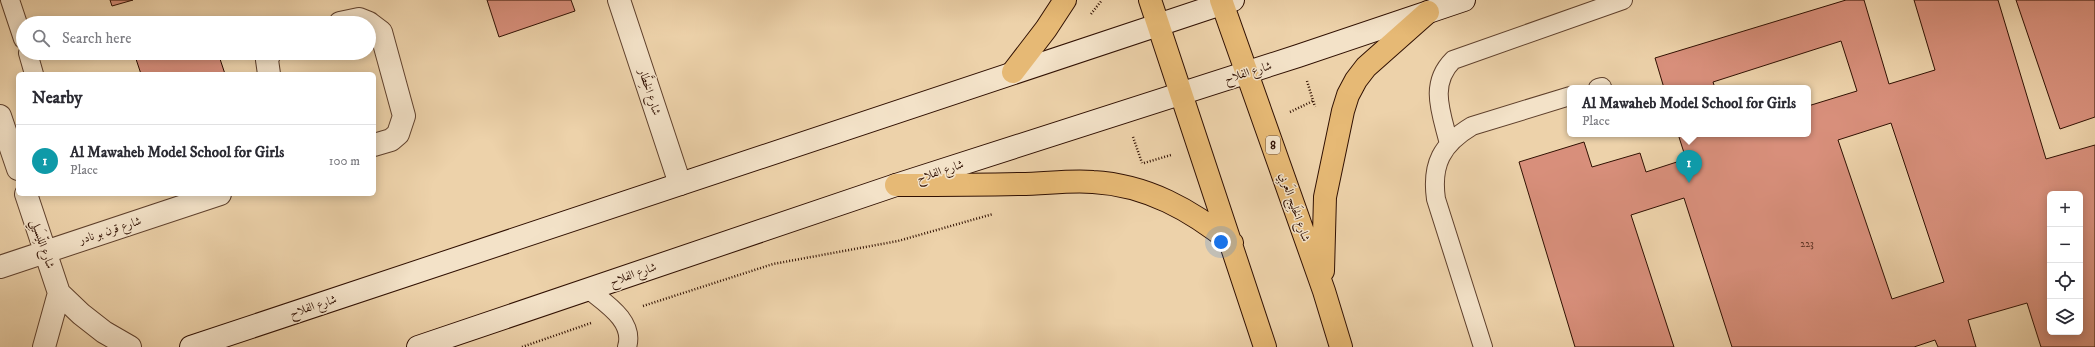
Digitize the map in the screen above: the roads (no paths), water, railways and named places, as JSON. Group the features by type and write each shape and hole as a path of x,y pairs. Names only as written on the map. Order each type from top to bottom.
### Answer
{"highway":[{"path":"1013,72 1046,29 1065,0"},
{"path":"1150,0 1265,347"},
{"name":"شارع الخَلِيج العَربِي","path":"1225,1 1247,72 1324,291 1341,347"},
{"path":"1324,291 1323,259 1325,197 1343,111 1348,95 1356,80 1366,67 1428,12"},
{"path":"896,185 1094,182 1130,187 1150,192 1180,206 1206,223 1232,244"}],"main road":[{"name":"شارع الخِطَّار","path":"619,0 680,184"},
{"name":"شارع الفلاح","path":"418,347 896,185 1247,72 1464,0"},
{"name":"شارع الفلاح","path":"191,347 1013,72 1158,25 1225,1"},
{"path":"376,28 381,32 404,116 398,134 391,140 376,144"},
{"path":"267,60 269,72"},
{"path":"0,116 16,163"},
{"name":"شارع اللِّيسَيلِي","path":"27,196 59,293 81,314 104,332 130,347"},
{"name":"شارع قرن بو نادر","path":"0,267 214,196"},
{"path":"44,347 59,293"}],"lane":[{"path":"10,0 16,18"},
{"path":"1449,144 1439,99 1438,85 1440,76 1453,60 1623,0"},
{"path":"30,60 33,72"},
{"path":"1484,347 1436,199 1434,184 1435,170 1440,156 1449,144 1459,134 1472,126 1567,97"},
{"path":"588,289 623,321 628,332 627,347"}],"place":[{"name":"Al Mawaheb Model School for Girls","path":"1689,183"}]}
